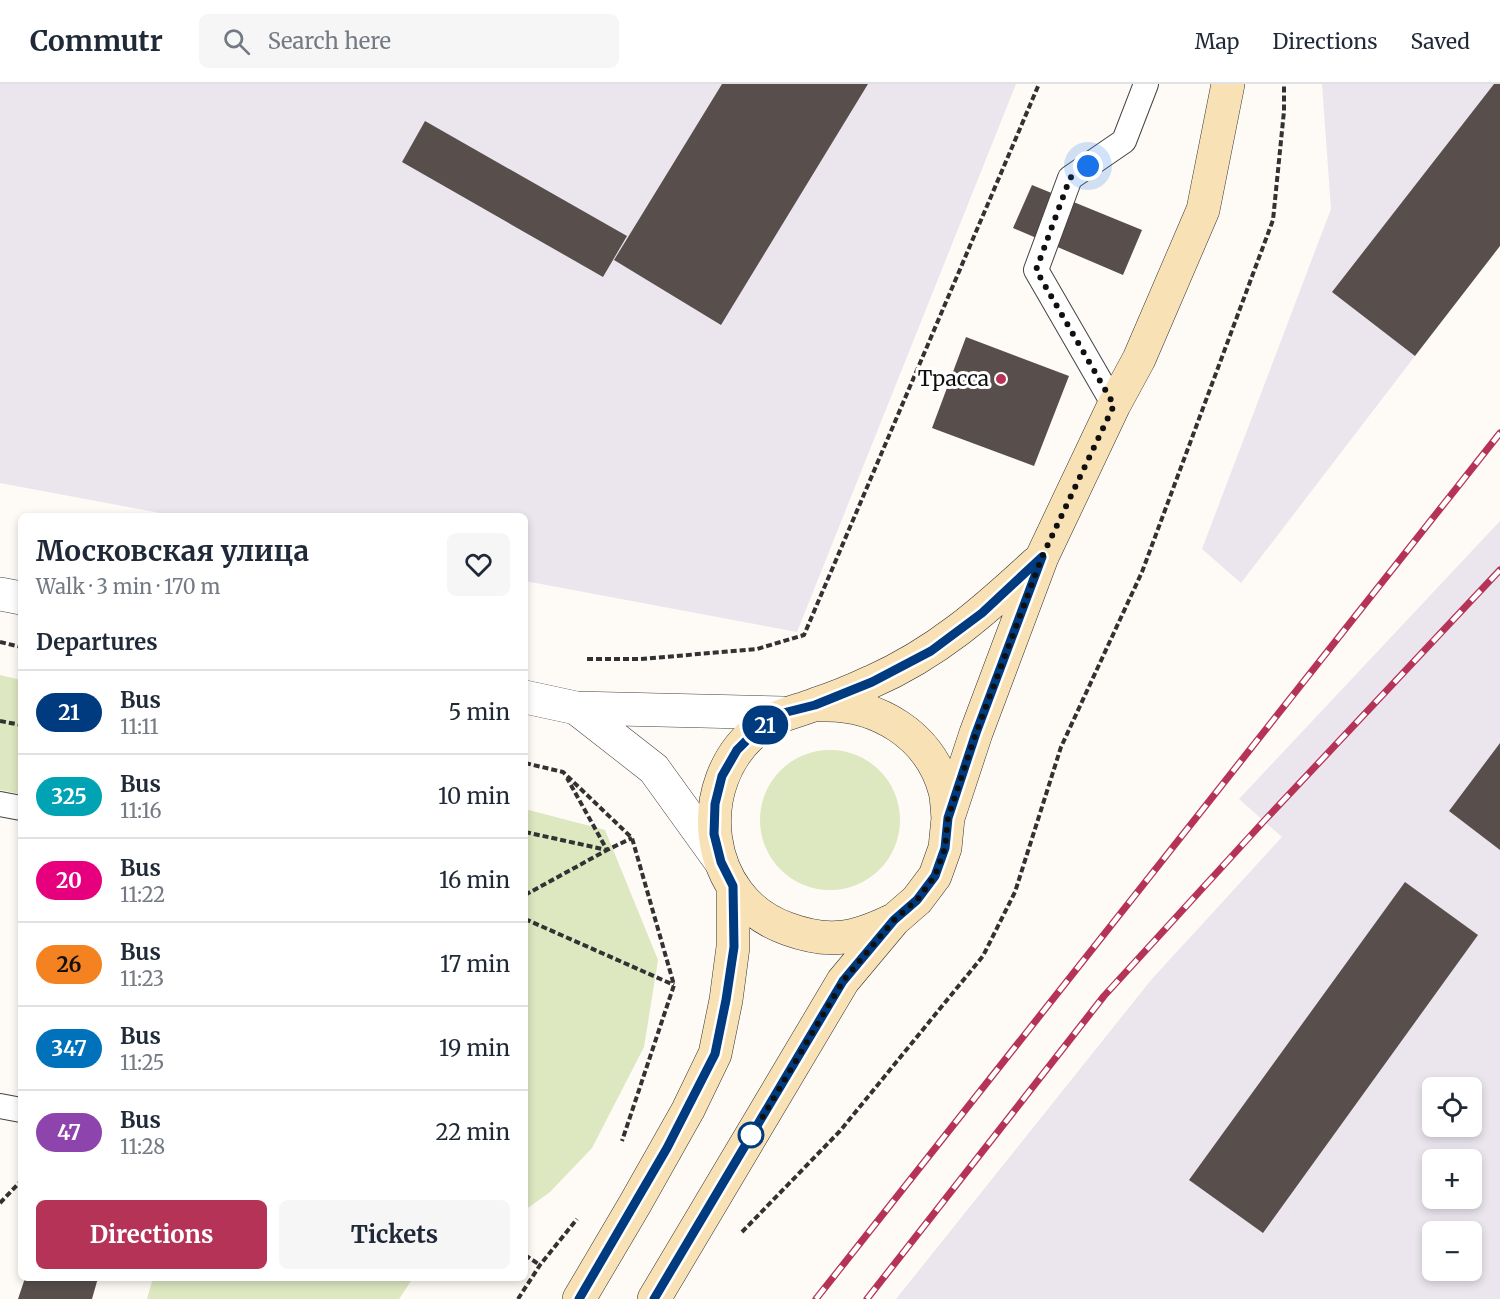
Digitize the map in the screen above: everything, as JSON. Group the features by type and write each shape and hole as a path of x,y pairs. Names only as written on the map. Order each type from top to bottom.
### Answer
{"main road":[{"path":"948,818 976,733 1042,557 1114,405 1139,359 1203,210 1228,84"},
{"path":"579,1299 672,1138 715,1054 734,947 727,874 714,834 715,804 722,776 737,750 758,729 783,713 815,705 872,682 931,651 982,613 1042,557"},
{"path":"654,1299 843,981 894,920 917,900 935,876 945,848 948,818 945,790 934,764 917,741 896,723 871,711 843,704 815,705"},
{"path":"727,874 753,909 778,926 807,936 837,938 867,933 894,920"}],"street":[{"path":"0,594 18,597"},
{"path":"528,698 576,708 783,713"},
{"path":"576,708 654,769 727,874"}],"lane":[{"path":"1114,405 1036,270 1070,178 1124,141 1146,84"},
{"path":"0,804 18,807"},
{"path":"0,1106 18,1109"}],"path":[{"path":"587,659 641,659 757,649 804,635 1038,84"},
{"path":"735,1240 840,1131 982,956 1016,892 1061,747 1142,572 1273,220 1284,111 1284,84"},
{"path":"0,642 18,646"},
{"path":"0,721 18,724"},
{"path":"528,764 563,772 632,838 674,985 621,1144"},
{"path":"563,772 607,850"},
{"path":"528,833 607,850"},
{"path":"528,893 632,838"},
{"path":"528,920 674,985"},
{"path":"0,1203 18,1183"},
{"path":"518,1299 540,1265 582,1213"},
{"path":"528,1257 540,1265"}],"shaded area":[{"path":"0,84 1016,84 797,632 528,582 528,513 160,513 0,483"},
{"path":"1322,84 1500,84 1415,356 1241,583 1202,549 1331,209"},
{"path":"1500,521 1500,1299 896,1299 1151,980 1282,837 1239,799"}],"green space":[{"path":"0,675 18,679 18,793 0,790"},
{"path":"830,750 857,755 880,770 895,793 900,820 895,847 880,870 857,885 830,890 803,885 780,870 765,847 760,820 765,793 780,770 803,755"},
{"path":"528,810 605,830 658,960 644,1047 592,1148 550,1192 528,1208"},
{"path":"152,1281 411,1281 399,1299 147,1299"}],"building":[{"path":"722,84 868,84 721,325 614,260"},
{"path":"1494,84 1500,84 1500,246 1415,356 1332,292"},
{"path":"425,121 627,236 603,277 402,162"},
{"path":"1032,185 1142,230 1123,275 1013,228"},
{"path":"966,337 1069,376 1034,466 932,428"},
{"path":"1500,743 1500,850 1449,811"},
{"path":"1405,882 1478,935 1263,1233 1189,1180"},
{"path":"24,1281 97,1281 92,1299 18,1299"}],"railway":[{"path":"816,1299 1500,433"},
{"path":"867,1299 1104,996 1264,821 1500,570"}],"bus line":[{"name":"21","path":"579,1299 667,1148 715,1054 734,947 733,886 721,862 714,834 715,804 722,776 737,750 758,729 783,713 815,705 872,682 931,651 982,613 1042,557 976,733 948,818 945,848 935,876 917,900 894,920 843,981 654,1299"}],"place":[{"name":"Трасса","path":"1001,379"}],"route":[{"path":"751,1135 749,1140 843,981 894,920 917,900 935,876 945,848 948,818 976,733 1042,557 1114,405 1036,270 1070,178 1088,166"}]}
